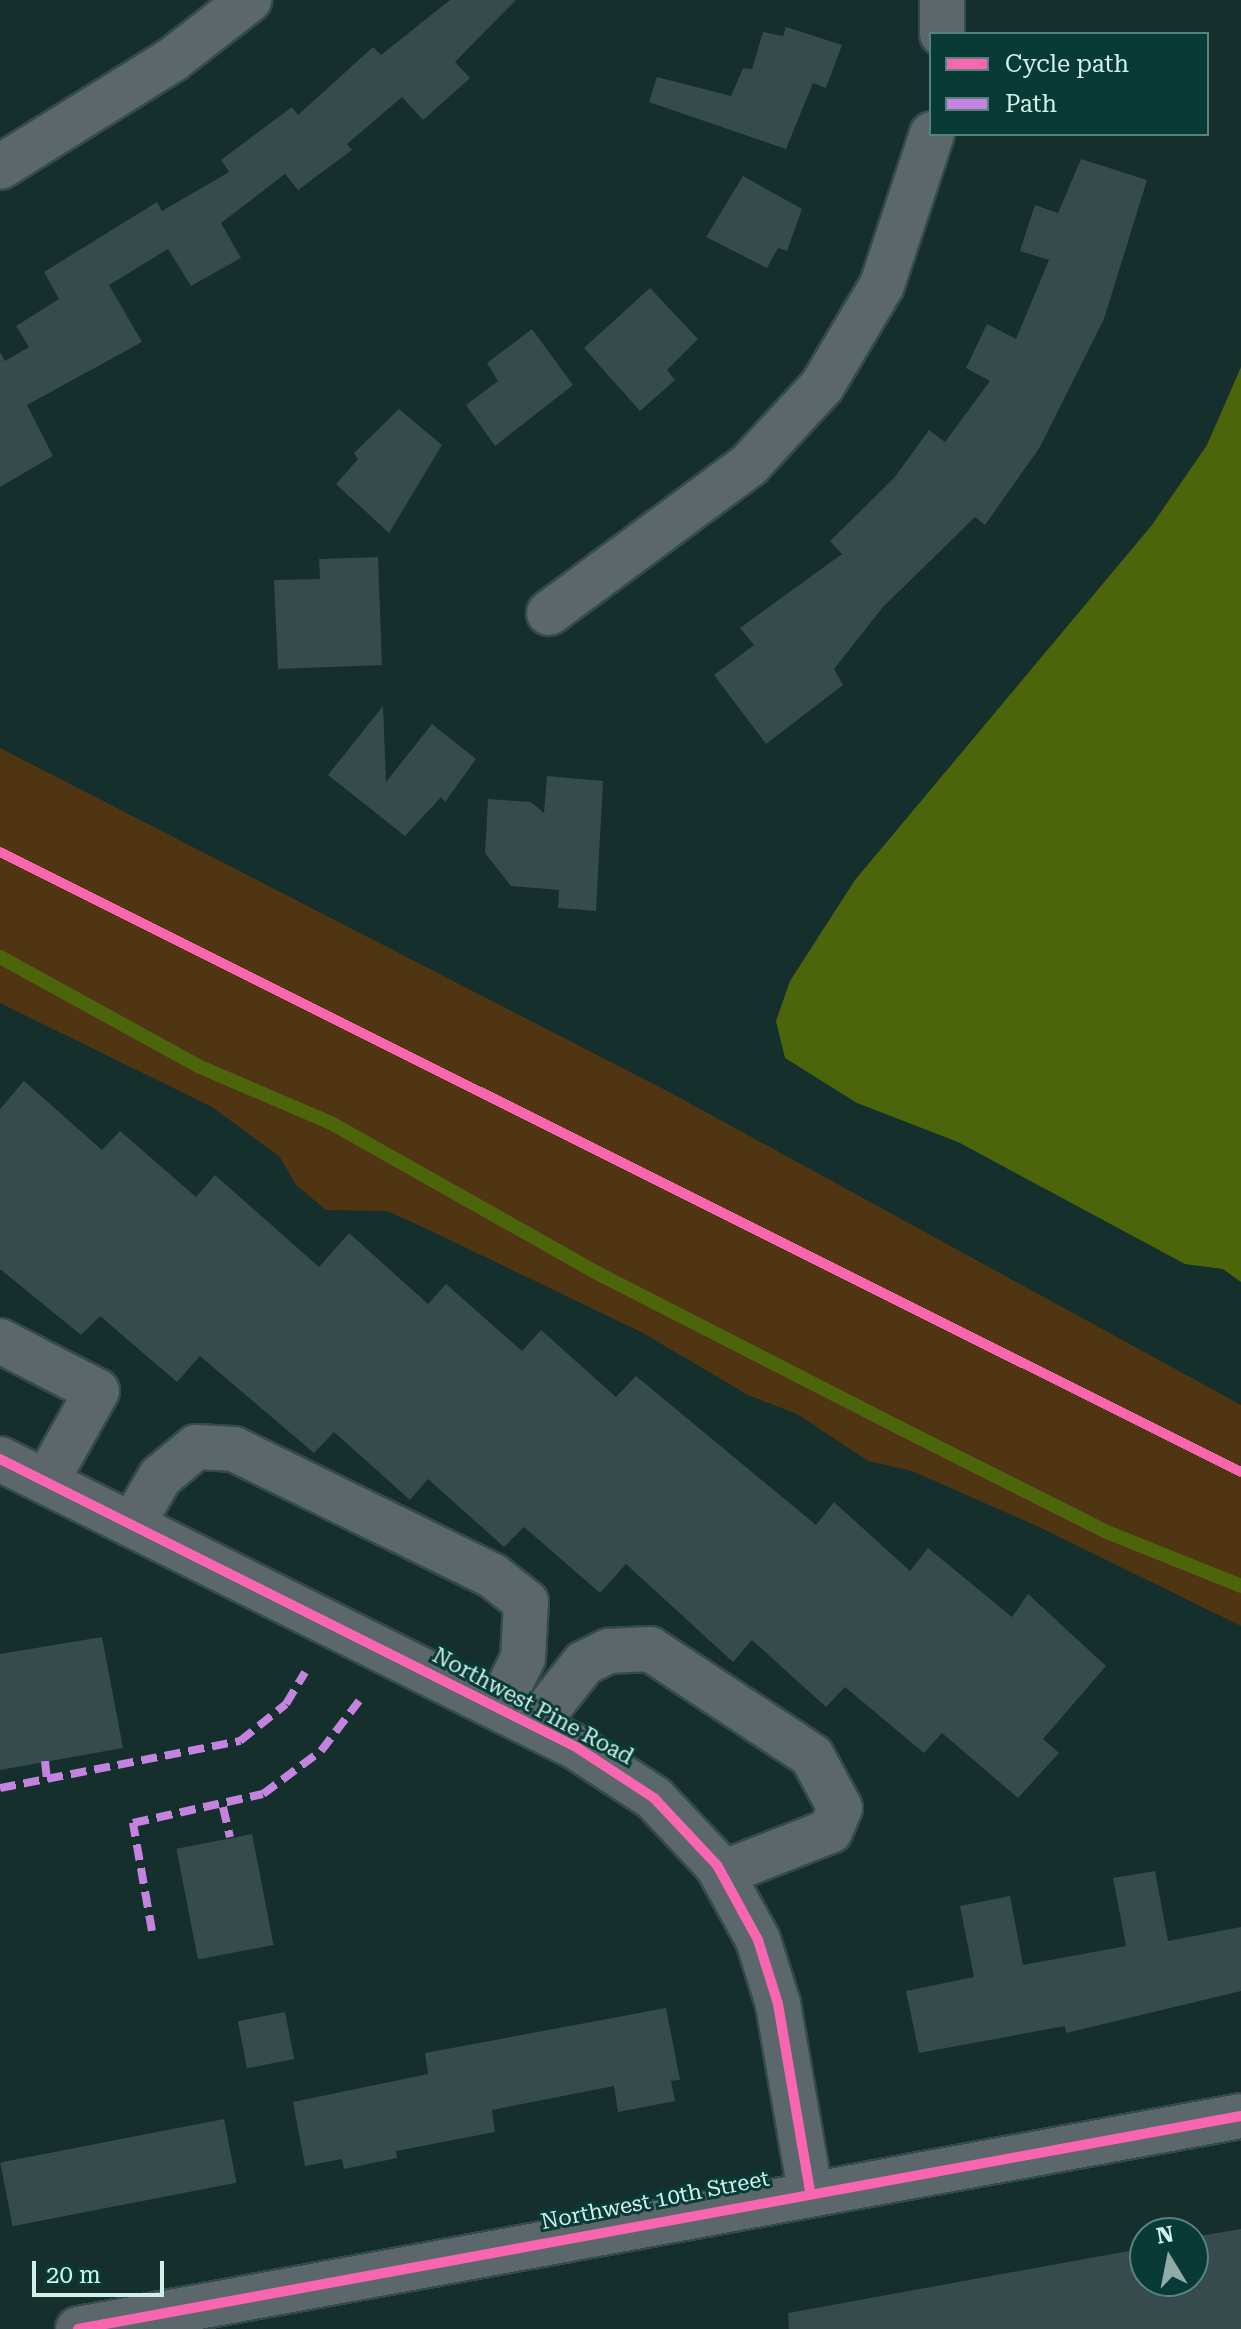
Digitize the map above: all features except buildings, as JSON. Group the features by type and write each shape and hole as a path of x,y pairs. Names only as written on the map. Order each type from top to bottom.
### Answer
{"street":[{"path":"0,167 176,57 249,0"},
{"path":"942,0 942,32"},
{"path":"549,613 750,464 822,386 882,285 931,136"},
{"path":"0,1341 97,1391 46,1482"},
{"path":"132,1525 160,1477 196,1447 234,1449 493,1576 526,1602 517,1716"},
{"name":"Northwest Pine Road","path":"0,1459 517,1716 654,1798 722,1873 770,1972 810,2191"},
{"path":"517,1716 584,1663 609,1651 650,1649 812,1756 840,1808 830,1831 722,1873"},
{"name":"Northwest 10th Street","path":"78,2329 810,2191 1241,2116"}],"shaded area":[{"path":"1241,367 1241,1282 1223,1269 1185,1264 958,1142 857,1103 785,1058 776,1021 790,981 855,880 1152,525 1207,445"},
{"path":"0,748 671,1093 1241,1405 1241,1626 1039,1527 912,1471 868,1461 797,1414 748,1395 643,1333 427,1229 387,1211 326,1210 296,1185 279,1156 212,1107 0,1003"}],"waterway":[{"path":"0,957 198,1066 331,1123 603,1276 896,1426 1107,1532 1241,1586"}],"marked path":[{"path":"0,1788 240,1741 286,1704 305,1672"},
{"path":"152,1931 133,1823 263,1794 321,1751 359,1701"},
{"path":"45,1761 47,1779"},
{"path":"223,1807 230,1837"}],"cycle path":[{"path":"0,852 1241,1472"},
{"path":"0,1459 576,1747 654,1798 717,1865 758,1940 778,2004 810,2191"},
{"path":"78,2329 1241,2116"}]}
